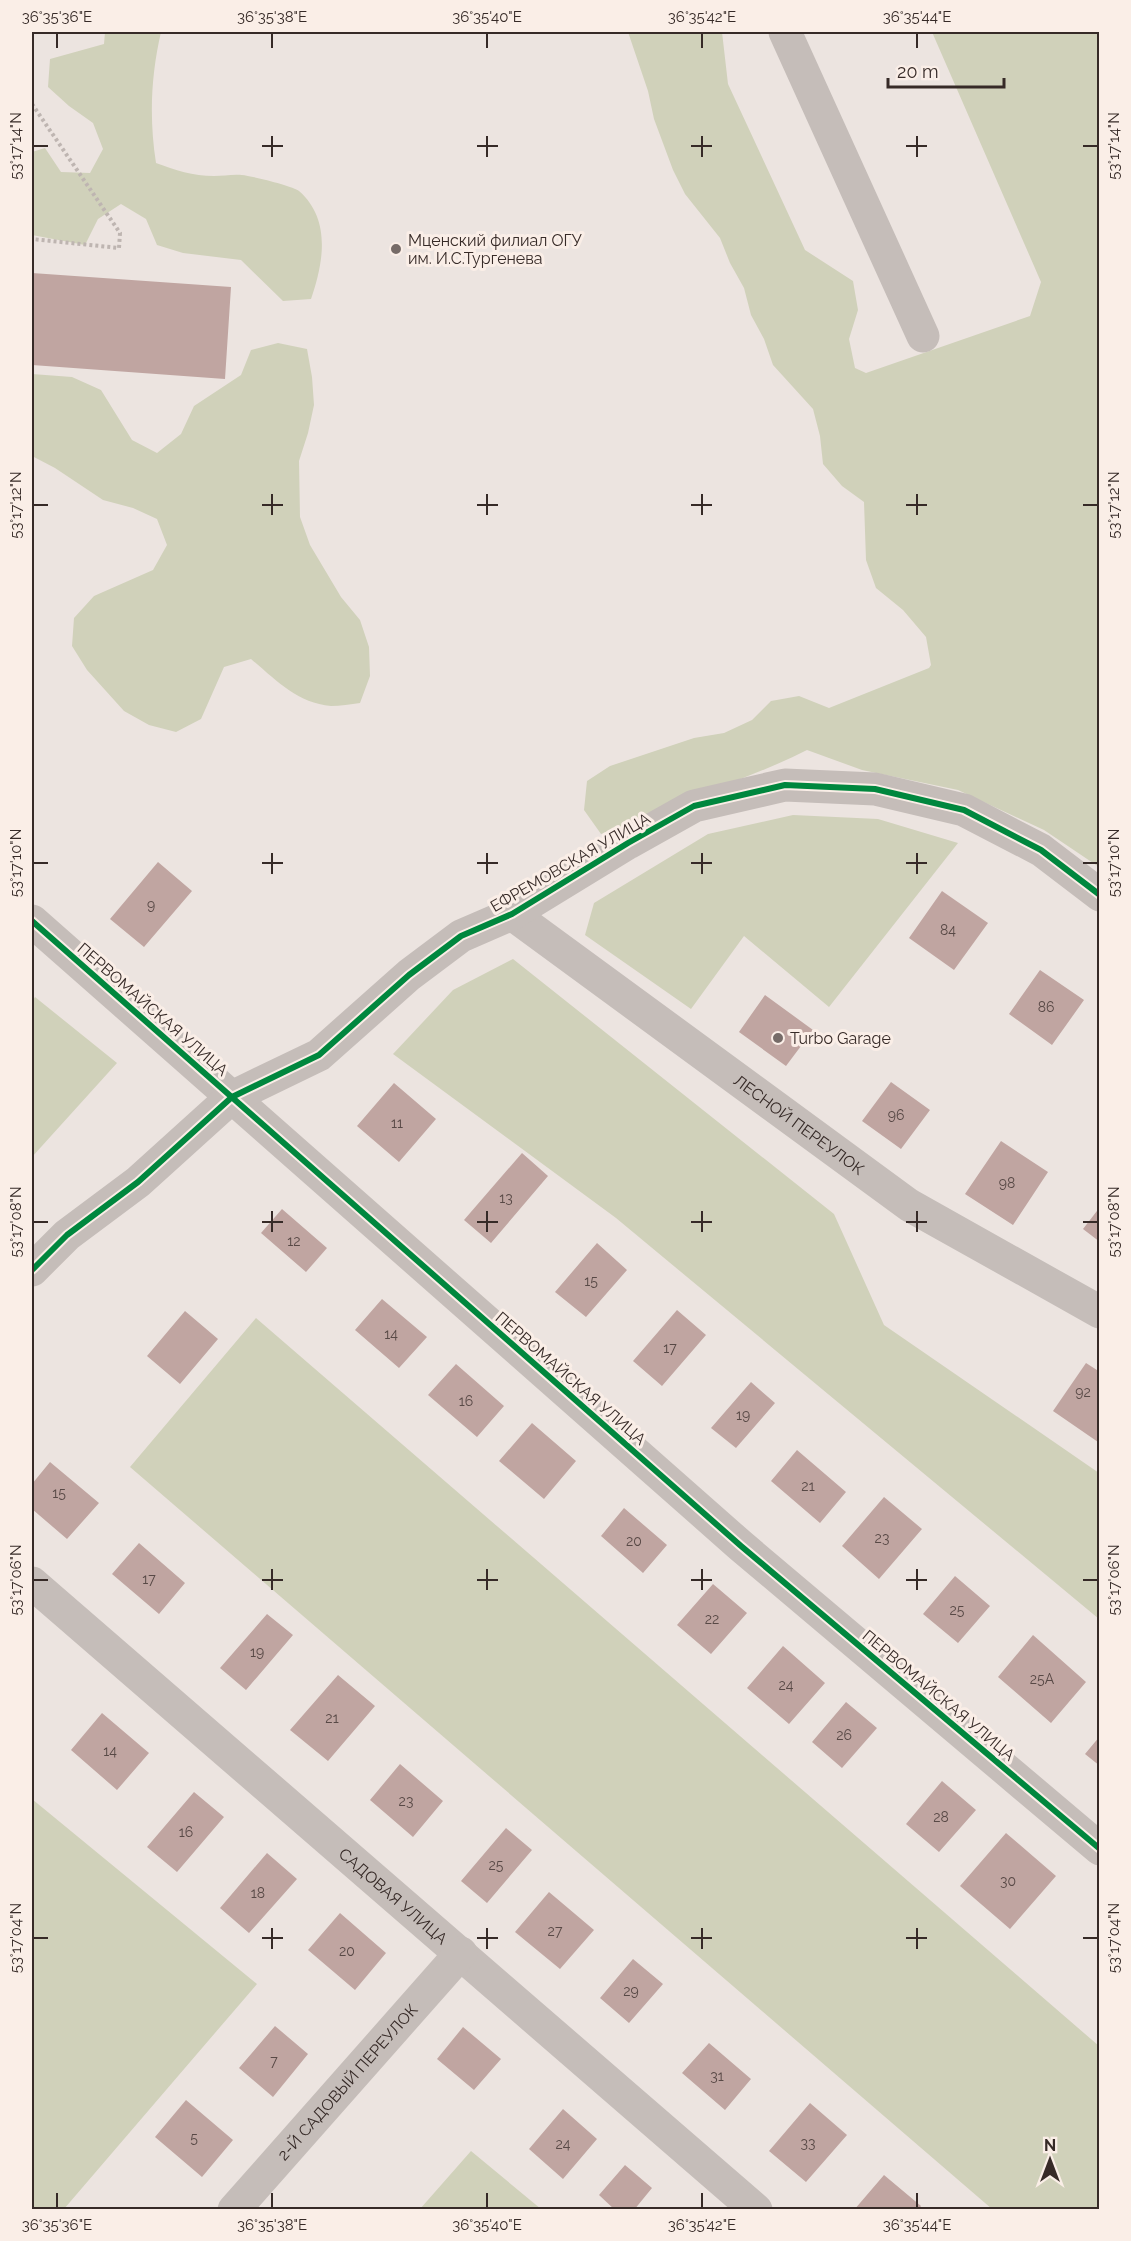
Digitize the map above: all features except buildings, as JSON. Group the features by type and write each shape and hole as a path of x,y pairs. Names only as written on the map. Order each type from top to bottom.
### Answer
{"street":[{"path":"785,32 923,336"},
{"name":"ЕФРЕМОВСКАЯ УЛИЦА","path":"32,1270 67,1235 138,1182 232,1097 319,1055 409,975 460,936 512,914 628,843 694,806 785,785 875,789 964,810 1041,850 1100,895"},
{"name":"ЛЕСНОЙ ПЕРЕУЛОК","path":"512,914 909,1205 1100,1312"},
{"name":"ПЕРВОМАЙСКАЯ УЛИЦА","path":"32,921 741,1546 1100,1849"},
{"name":"САДОВАЯ УЛИЦА","path":"32,1583 756,2210"},
{"name":"2-Й САДОВЫЙ ПЕРЕУЛОК","path":"234,2210 460,1953"}],"path":[{"path":"32,104 120,233 119,248 32,239"}],"green space":[{"path":"105,32 161,32 152,97 152,130 156,163 199,175 242,175 272,182 299,191 309,203 316,215 322,243 319,271 311,299 283,301 241,260 183,253 157,245 146,219 121,204 98,219 85,245 32,235 32,152 45,148 61,172 90,173 103,149 93,123 48,87 50,59 104,44"},
{"path":"628,32 722,32 728,84 805,250 853,281 858,310 849,339 855,368 866,373 1030,316 1041,282 932,32 1099,32 1099,867 1044,830 958,790 862,770 807,750 631,826 601,834 584,810 587,781 610,766 694,738 724,733 752,720 771,701 799,696 829,708 929,668 931,665 926,637 903,610 876,588 866,560 864,502 842,486 823,464 820,436 813,409 773,365 764,339 751,315 744,288 730,263 720,238 685,194 673,170 654,119 648,91"},
{"path":"278,343 307,349 314,405 299,461 300,517 310,545 341,597 360,620 369,647 370,676 360,703 331,706 297,695 251,659 224,667 201,719 176,732 149,725 124,711 87,670 72,646 74,618 94,596 153,570 167,545 157,519 133,508 103,500 55,468 32,456 32,374 72,377 101,390 132,440 157,453 181,434 194,406 241,375 251,350"},
{"path":"793,815 878,819 958,843 829,1007 744,936 691,1009 585,935 594,903 708,834"},
{"path":"513,959 834,1214 884,1325 1099,1473 1099,1619 616,1218 393,1054 453,990"},
{"path":"35,997 117,1063 32,1157 32,1002"},
{"path":"256,1318 1099,2046 1099,2209 992,2209 130,1467"},
{"path":"32,1799 257,1984 64,2209 32,2209"},
{"path":"471,2151 541,2209 420,2209"}],"cycle path":[{"path":"32,1270 67,1235 138,1182 232,1097 319,1055 409,975 461,936 512,914 628,843 694,806 785,785 875,789 964,810 1041,850 1100,895"},
{"path":"32,921 741,1546 1100,1849"}],"place":[{"name":"Мценский филиал ОГУ им. И.С.Тургенева","path":"396,249"},
{"name":"Turbo Garage","path":"778,1038"}]}
